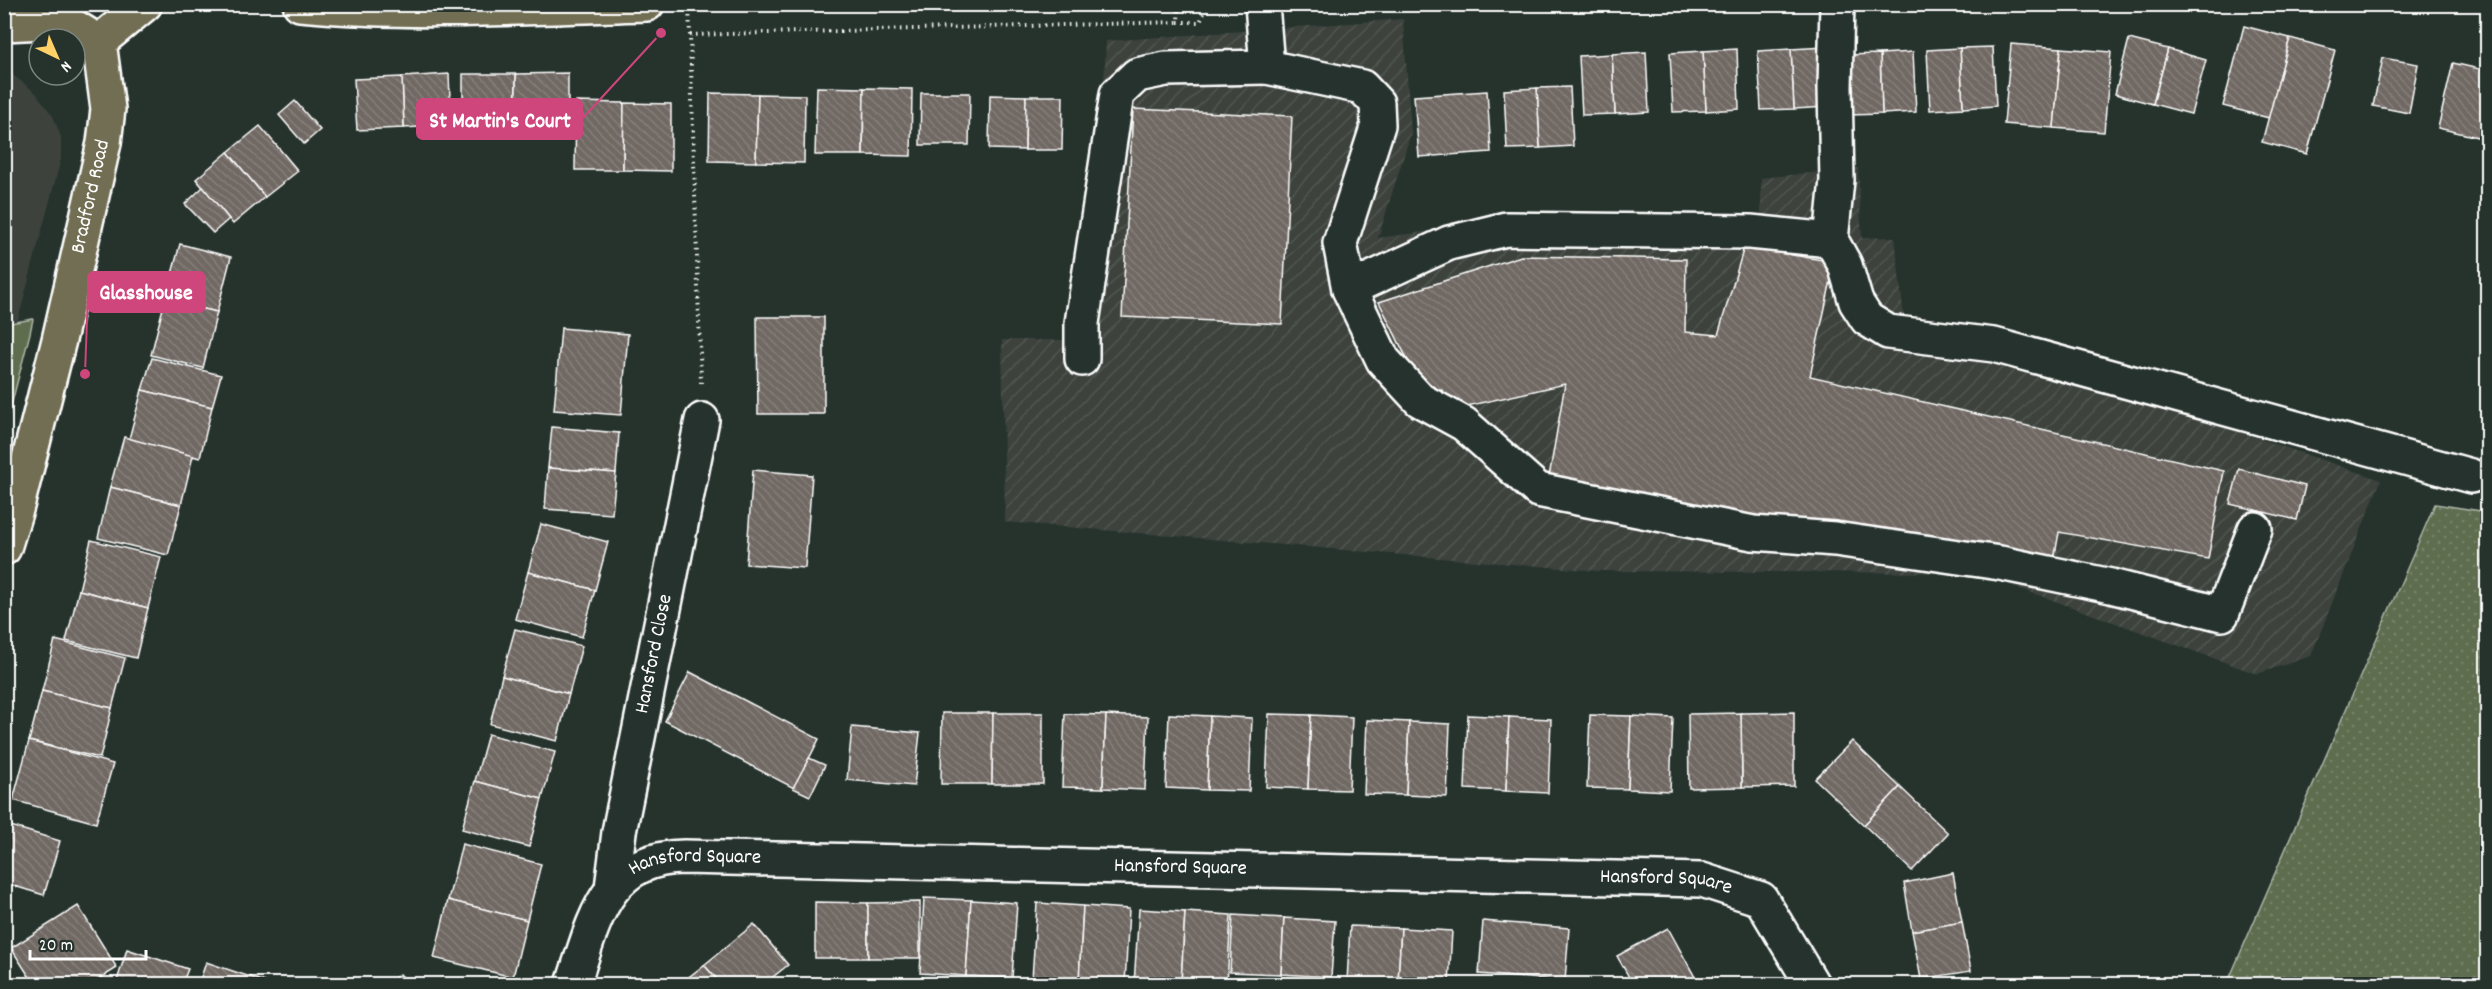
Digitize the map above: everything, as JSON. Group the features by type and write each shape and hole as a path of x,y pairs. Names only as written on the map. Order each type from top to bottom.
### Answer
{"main road":[{"path":"4,24 65,21 99,42 145,4"},
{"path":"300,4 341,8 470,9 647,4"},
{"name":"Bradford Road","path":"4,548 17,506 59,340 104,143 108,109 99,42"}],"street":[{"path":"1262,4 1267,67"},
{"path":"1837,4 1835,87 1837,180 1831,240 1845,265 1856,302 1867,320 1888,332 1994,345 2471,476"},
{"path":"1082,358 1082,323 1117,94 1137,75 1166,69 1267,67 1362,87 1377,103 1378,125 1340,243 1349,289 1383,360 1420,400 1464,424 1538,490 1753,533 1835,539 2000,563 2111,586 2222,614 2255,529"},
{"path":"1349,289 1449,243 1506,229 1750,232 1831,240"},
{"name":"Hansford Close","path":"612,888 619,832 702,420"},
{"name":"Hansford Square","path":"573,984 595,920 612,888 631,872 662,857 1702,880 1761,899 1812,984"}],"path":[{"path":"689,4 702,420"},
{"path":"1178,22 1179,4"},
{"path":"690,35 1200,22 1208,4"}],"shaded area":[{"path":"1403,19 1411,133 1378,238 1512,220 1761,216 1761,178 1858,168 1862,238 1895,237 1904,318 2381,480 2311,656 2257,674 1977,573 1598,571 1005,522 1002,340 1091,340 1106,41"},
{"path":"5,69 36,93 53,116 61,137 61,159 18,320 5,323"}],"green space":[{"path":"33,319 30,333 5,429 5,324"},
{"path":"2435,504 2487,512 2487,984 2227,984"}],"building":[{"path":"2244,26 2290,38 2269,118 2223,106"},
{"path":"2290,38 2335,50 2307,154 2262,142"},
{"path":"2129,39 2168,49 2153,104 2115,94"},
{"path":"2011,44 2061,48 2054,128 2004,124"},
{"path":"1825,47 1827,107 1794,109 1791,49"},
{"path":"1993,47 1996,106 1963,108 1960,48"},
{"path":"1960,48 1963,108 1930,110 1927,50"},
{"path":"2061,48 2111,52 2104,132 2054,128"},
{"path":"1737,49 1739,109 1706,111 1703,51"},
{"path":"1791,49 1794,109 1761,110 1758,51"},
{"path":"2168,49 2206,60 2191,114 2153,104"},
{"path":"1703,51 1706,111 1673,112 1670,53"},
{"path":"1646,52 1649,112 1615,114 1612,54"},
{"path":"1913,52 1916,112 1882,114 1880,54"},
{"path":"1612,54 1615,114 1582,115 1579,56"},
{"path":"1880,54 1882,114 1849,115 1846,55"},
{"path":"2383,58 2418,64 2409,113 2373,106"},
{"path":"2453,63 2488,71 2488,116 2482,138 2438,128"},
{"path":"568,73 568,134 515,135 516,74"},
{"path":"449,74 451,125 404,128 402,77"},
{"path":"463,74 516,74 515,135 463,135"},
{"path":"402,77 404,128 357,130 354,79"},
{"path":"817,87 864,88 863,155 815,155"},
{"path":"1570,87 1573,146 1540,148 1537,88"},
{"path":"864,88 912,89 911,156 863,155"},
{"path":"1537,88 1540,148 1507,149 1504,90"},
{"path":"1487,91 1491,152 1419,157 1414,96"},
{"path":"710,93 758,94 756,162 709,161"},
{"path":"921,93 970,93 969,145 920,145"},
{"path":"758,94 805,95 804,163 756,162"},
{"path":"990,95 1026,96 1025,150 989,149"},
{"path":"1026,96 1063,96 1062,150 1025,150"},
{"path":"295,101 320,130 304,144 279,115"},
{"path":"576,102 624,103 623,170 575,170"},
{"path":"624,103 671,104 671,171 623,170"},
{"path":"1133,109 1292,116 1282,324 1122,317"},
{"path":"2488,116 2488,140 2482,138"},
{"path":"260,126 298,171 265,197 228,152"},
{"path":"228,152 265,197 233,224 196,179"},
{"path":"203,187 229,219 213,233 185,204"},
{"path":"180,244 231,257 217,312 165,300"},
{"path":"1744,247 1835,262 1810,376 2224,471 2208,559 2059,532 2053,566 1548,483 1565,384 1458,408 1442,390 1425,395 1379,302 1521,256 1686,259 1685,332 1718,335"},
{"path":"165,300 217,312 203,368 151,355"},
{"path":"757,317 824,317 824,414 758,414"},
{"path":"561,328 628,334 621,415 554,410"},
{"path":"152,358 221,375 212,407 142,390"},
{"path":"142,390 212,407 200,458 129,439"},
{"path":"552,427 619,433 616,473 548,468"},
{"path":"124,437 193,456 181,505 110,487"},
{"path":"548,468 616,473 612,514 545,509"},
{"path":"2239,469 2305,486 2297,520 2230,504"},
{"path":"753,470 812,475 805,568 746,564"},
{"path":"110,487 181,505 168,555 98,538"},
{"path":"541,524 608,542 595,590 528,572"},
{"path":"91,540 161,557 148,608 79,590"},
{"path":"528,572 595,590 582,637 515,619"},
{"path":"79,590 148,608 136,658 66,641"},
{"path":"515,629 582,646 569,694 502,676"},
{"path":"55,640 125,658 112,708 42,691"},
{"path":"690,672 819,739 794,788 665,721"},
{"path":"502,676 569,694 557,741 490,724"},
{"path":"42,691 112,708 100,758 29,741"},
{"path":"1794,712 1794,786 1742,787 1741,713"},
{"path":"942,713 993,713 992,784 941,784"},
{"path":"993,713 1043,713 1043,784 992,784"},
{"path":"1741,713 1742,787 1689,788 1688,714"},
{"path":"1065,714 1106,715 1103,788 1062,787"},
{"path":"1169,714 1210,716 1207,790 1166,788"},
{"path":"1269,714 1311,715 1308,789 1266,787"},
{"path":"1106,715 1148,717 1145,790 1103,788"},
{"path":"1311,715 1352,717 1349,790 1308,789"},
{"path":"1468,715 1509,717 1506,791 1465,789"},
{"path":"1590,715 1631,716 1628,789 1587,788"},
{"path":"1210,716 1252,718 1249,791 1207,790"},
{"path":"1631,716 1673,718 1670,791 1628,789"},
{"path":"1509,717 1551,719 1548,793 1506,791"},
{"path":"1367,720 1409,722 1406,795 1364,794"},
{"path":"1409,722 1450,724 1447,797 1406,795"},
{"path":"852,727 920,733 914,786 847,780"},
{"path":"488,734 555,752 542,799 475,781"},
{"path":"29,741 113,764 96,823 13,800"},
{"path":"1852,741 1900,787 1864,825 1815,779"},
{"path":"809,758 825,765 810,796 793,788"},
{"path":"475,781 542,799 529,847 462,829"},
{"path":"1900,787 1948,833 1912,871 1864,825"},
{"path":"4,824 60,841 44,895 4,883"},
{"path":"462,844 541,864 527,920 448,900"},
{"path":"1953,873 1962,922 1912,931 1904,883"},
{"path":"924,898 971,900 966,976 920,973"},
{"path":"448,900 527,920 513,977 434,958"},
{"path":"971,900 1017,903 1012,978 966,976"},
{"path":"815,902 868,903 868,958 815,958"},
{"path":"920,902 920,958 868,958 868,903"},
{"path":"1037,903 1083,906 1079,982 1032,979"},
{"path":"78,906 117,968 91,984 34,984 11,948"},
{"path":"1083,906 1129,909 1125,984 1079,982"},
{"path":"1139,909 1185,912 1181,984 1134,984"},
{"path":"1185,912 1231,915 1227,984 1181,984"},
{"path":"1233,915 1284,918 1281,974 1230,972"},
{"path":"1284,918 1335,921 1331,977 1281,974"},
{"path":"1483,921 1569,928 1565,981 1479,974"},
{"path":"1962,922 1971,971 1921,979 1912,931"},
{"path":"754,924 788,965 764,984 721,984 704,965"},
{"path":"1350,926 1401,928 1398,984 1347,982"},
{"path":"1401,928 1452,931 1449,984 1398,984"},
{"path":"1668,928 1696,979 1687,984 1633,984 1617,956"},
{"path":"127,949 188,969 182,984 116,984"},
{"path":"206,962 268,983 199,984"},
{"path":"704,965 721,984 680,984"},
{"path":"400,974 409,984 387,984"}],"place":[{"name":"St Martin's Court","path":"661,33"},
{"name":"Glasshouse","path":"85,374"}]}
